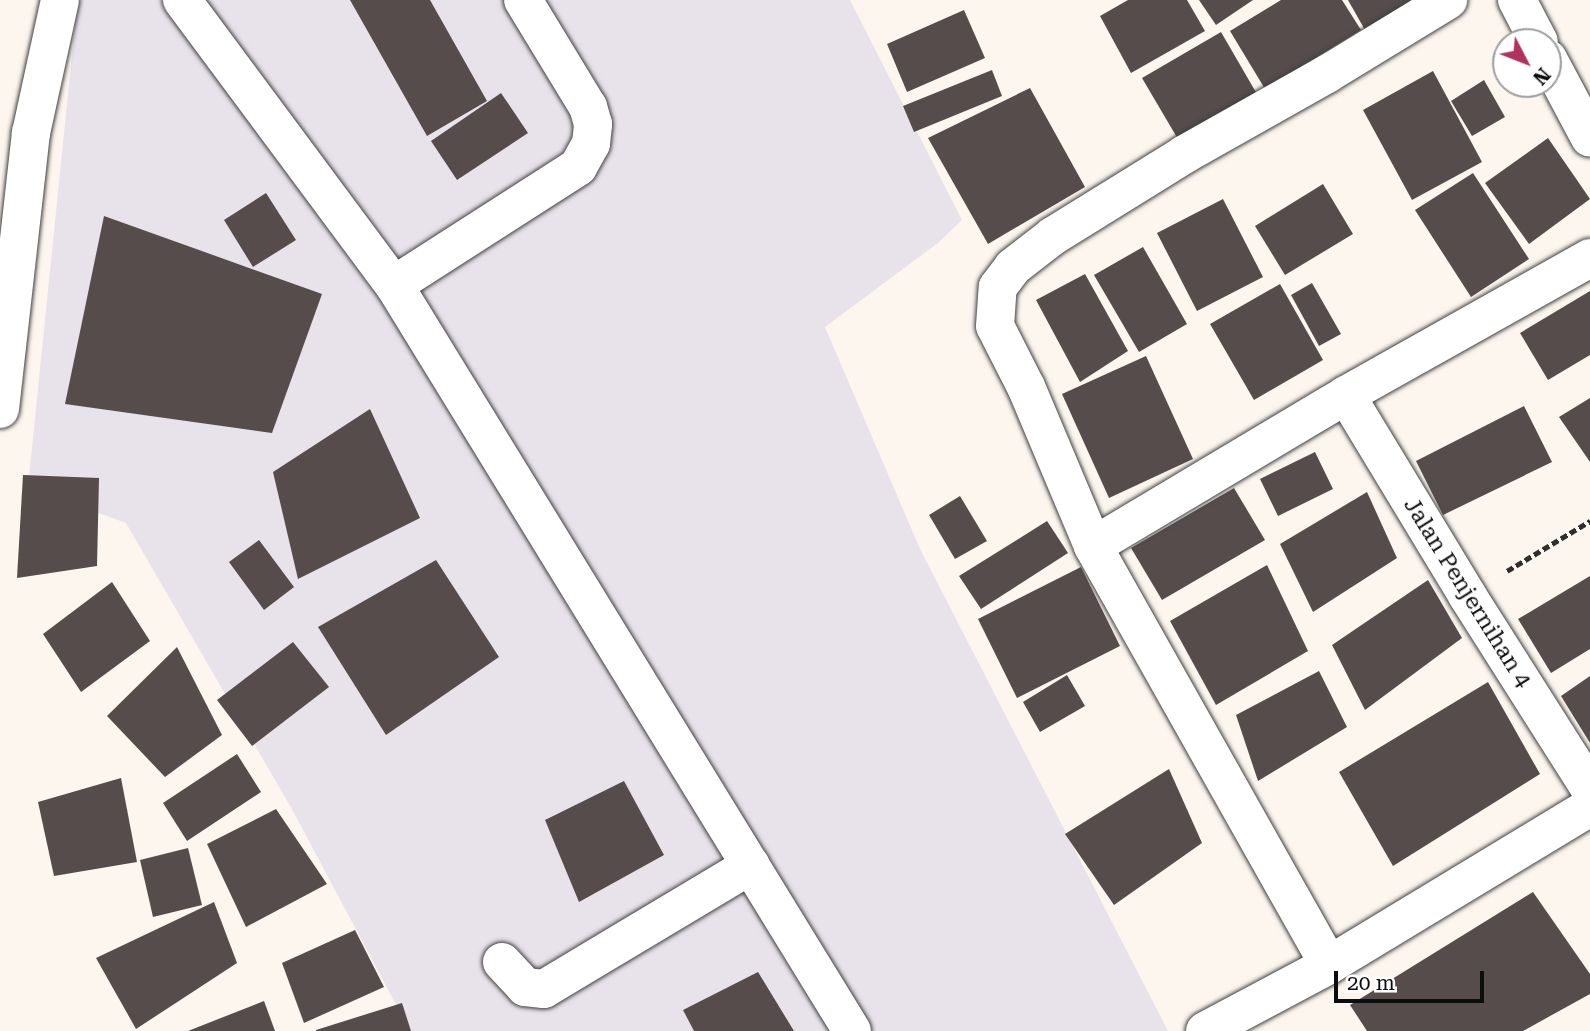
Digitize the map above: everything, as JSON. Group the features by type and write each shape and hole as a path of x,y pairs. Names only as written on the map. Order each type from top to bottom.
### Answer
{"street":[{"path":"0,409 31,133 60,0"},
{"path":"182,0 394,285 852,1031"},
{"path":"394,285 578,167 591,144 593,124 588,107 523,0"},
{"path":"1329,965 1093,546 1026,387 995,326 998,287 1013,267 1053,236 1185,154 1327,74 1448,0"},
{"path":"1517,0 1532,28"},
{"path":"1562,85 1590,138"},
{"path":"1093,546 1346,395 1590,258"},
{"name":"Jalan Penjernihan 4","path":"1346,395 1467,595 1590,789"},
{"path":"1205,1031 1329,965 1590,807"},
{"path":"502,962 525,987 544,989 751,865"}],"path":[{"path":"1467,595 1590,521"}],"shaded area":[{"path":"74,0 850,0 962,220 938,243 825,327 920,549 1168,1031 410,1031 293,811 126,523 28,487 75,25"}],"building":[{"path":"350,0 430,0 487,101 427,136"},
{"path":"1128,0 1187,0 1205,31 1131,73 1100,16"},
{"path":"1199,0 1253,0 1216,25"},
{"path":"1281,0 1342,0 1361,30 1265,89 1230,31"},
{"path":"1348,0 1417,0 1365,30"},
{"path":"964,10 985,58 907,92 887,44"},
{"path":"1221,32 1261,101 1182,146 1142,78"},
{"path":"992,70 1002,96 914,132 903,106"},
{"path":"1433,71 1482,162 1412,200 1363,110"},
{"path":"1484,80 1505,117 1472,136 1451,101"},
{"path":"1030,88 1085,187 988,244 928,138"},
{"path":"501,93 528,133 457,180 431,141"},
{"path":"1548,138 1590,199 1529,244 1485,183"},
{"path":"1473,173 1529,259 1471,297 1415,210"},
{"path":"1323,184 1353,234 1285,275 1255,226"},
{"path":"266,193 296,240 253,267 224,220"},
{"path":"1223,199 1263,277 1197,311 1157,233"},
{"path":"104,216 322,294 272,433 65,404"},
{"path":"1143,247 1187,324 1139,352 1094,275"},
{"path":"1085,274 1128,351 1080,382 1036,300"},
{"path":"1312,283 1341,334 1319,346 1291,295"},
{"path":"1280,284 1323,360 1254,400 1210,324"},
{"path":"1590,291 1590,355 1548,380 1520,333"},
{"path":"1146,356 1193,459 1109,498 1062,394"},
{"path":"1590,398 1590,462 1559,417"},
{"path":"1524,406 1552,462 1443,515 1416,461"},
{"path":"370,409 420,518 298,579 273,472"},
{"path":"1315,452 1333,489 1278,516 1260,479"},
{"path":"23,475 99,478 97,566 17,578"},
{"path":"1234,488 1265,540 1162,600 1131,548"},
{"path":"1367,492 1397,558 1313,612 1280,544"},
{"path":"960,496 987,541 955,559 929,515"},
{"path":"1047,521 1068,553 981,609 959,576"},
{"path":"259,540 294,587 264,610 229,562"},
{"path":"436,560 499,657 386,735 318,627"},
{"path":"1267,565 1308,651 1216,705 1170,621"},
{"path":"1081,567 1120,646 1017,698 978,619"},
{"path":"1590,576 1590,649 1551,673 1518,619"},
{"path":"1428,580 1462,638 1365,710 1332,645"},
{"path":"112,582 150,641 81,692 43,634"},
{"path":"293,642 329,687 252,746 217,700"},
{"path":"177,647 222,735 165,777 107,716"},
{"path":"1319,671 1347,727 1258,781 1236,715"},
{"path":"1067,675 1085,706 1040,732 1023,702"},
{"path":"1590,676 1590,743 1561,696"},
{"path":"1488,682 1540,774 1393,866 1339,772"},
{"path":"237,754 261,792 187,841 163,803"},
{"path":"1169,769 1202,843 1114,905 1065,834"},
{"path":"121,778 137,862 54,876 38,802"},
{"path":"624,781 664,855 579,902 545,820"},
{"path":"276,809 327,884 246,927 207,844"},
{"path":"188,848 202,905 153,917 140,860"},
{"path":"1533,892 1590,974 1590,994 1523,1031 1367,1031 1350,1005"},
{"path":"214,902 237,963 136,1029 96,958"},
{"path":"355,930 384,987 304,1023 282,963"},
{"path":"758,972 794,1031 694,1031 683,1010"},
{"path":"264,1001 275,1031 188,1031"},
{"path":"402,1003 411,1031 316,1031 316,1030"}]}
